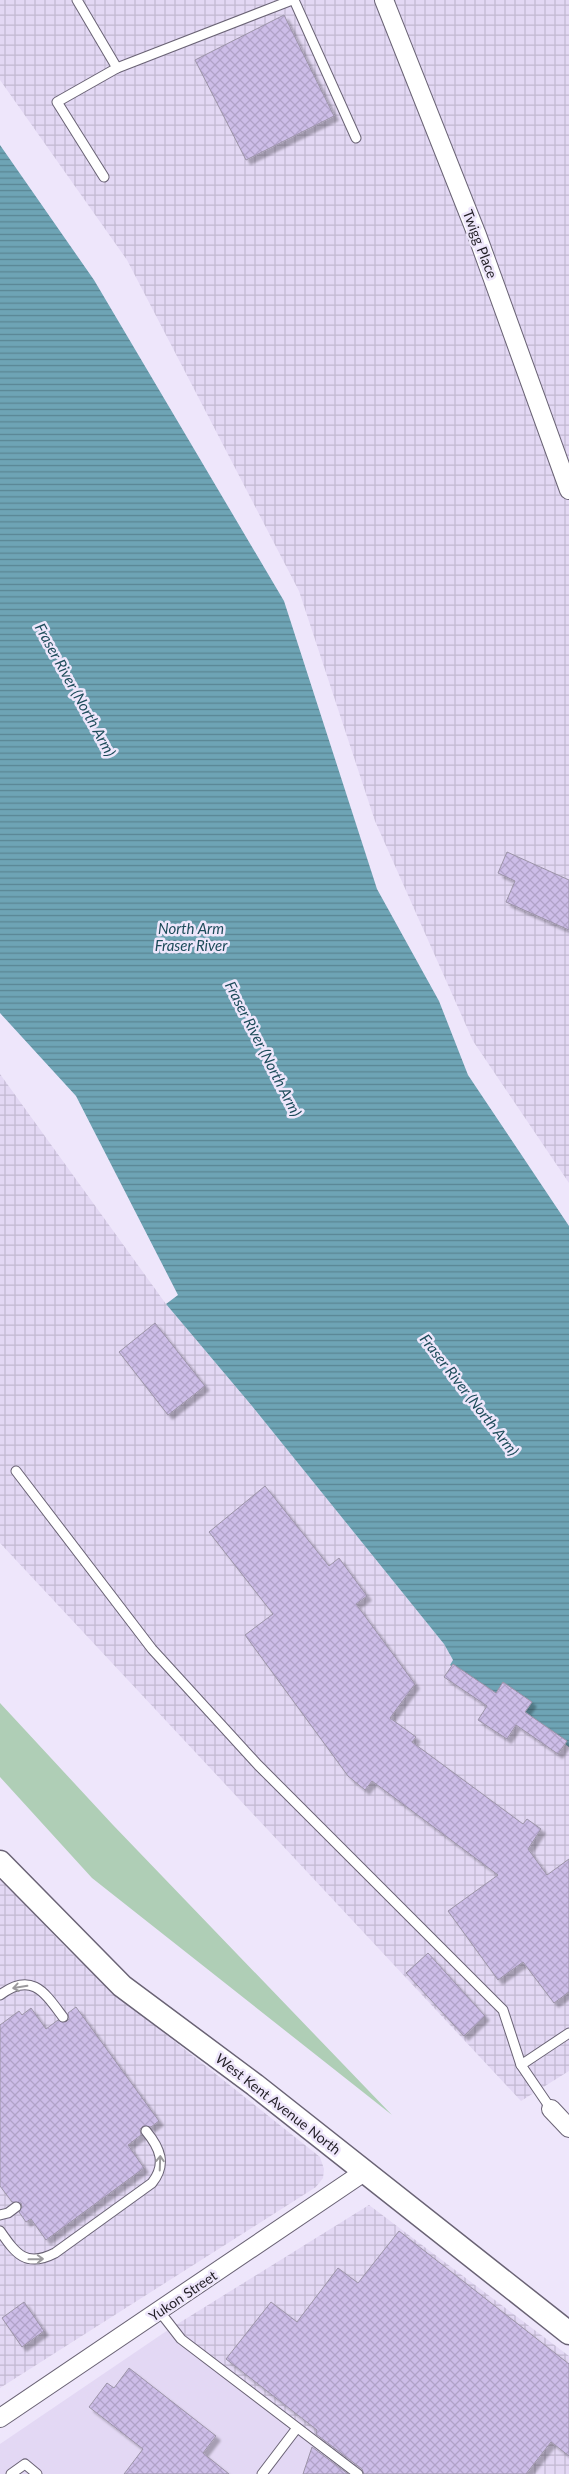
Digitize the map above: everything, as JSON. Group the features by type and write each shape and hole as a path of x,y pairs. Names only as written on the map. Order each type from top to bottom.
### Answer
{"street":[{"name":"Twigg Place","path":"384,0 477,235 569,490"},
{"name":"West Kent Avenue North","path":"0,1862 122,1986 255,2085 569,2333"},
{"path":"550,2109 569,2128"},
{"name":"Yukon Street","path":"0,2418 160,2312 364,2172"}],"lane":[{"path":"77,0 117,68"},
{"path":"104,177 57,102 117,68 293,0 356,138"},
{"path":"16,1471 152,1649 258,1765 503,2010 521,2065 550,2109"},
{"path":"0,1995 16,1986 32,1985 42,1990 63,2017"},
{"path":"521,2065 569,2033"},
{"path":"0,2231 13,2249 31,2260 43,2259 55,2253 152,2183 159,2174 160,2152 146,2131"},
{"path":"0,2215 16,2208"},
{"path":"160,2312 181,2339 358,2474"},
{"path":"262,2474 298,2428"},
{"path":"11,2474 24,2464 37,2474"}],"shaded area":[{"path":"0,0 569,0 569,1183 473,1041 375,821 299,591 127,260 0,80"},
{"path":"0,1074 166,1304 252,1406 444,1644 453,1660 450,1665 569,1747 569,2071 521,2101 0,1543"},
{"path":"0,1878 69,1951 115,1994 320,2157 324,2169 323,2178 316,2187 0,2388"},
{"path":"369,2205 569,2356 569,2474 358,2474 171,2328"},
{"path":"171,2328 358,2474 0,2474 0,2444"}],"green space":[{"path":"0,1703 113,1825 392,2115 92,1878 0,1777"}],"water":[{"name":"North Arm Fraser River","path":"0,145 94,280 284,601 377,889 439,1001 468,1075 569,1226 569,1747 450,1665 453,1660 444,1644 252,1406 166,1304 178,1295 76,1096 0,1013"}],"building":[{"path":"284,15 334,116 246,160 195,60"},
{"path":"507,852 569,880 569,930 506,902 515,881 498,873"},
{"path":"155,1323 205,1386 168,1415 119,1352"},
{"path":"265,1486 329,1566 339,1558 367,1596 356,1604 415,1684 390,1718 416,1737 412,1742 523,1824 527,1819 541,1829 528,1849 547,1875 569,1859 569,1992 554,2003 523,1962 498,1980 448,1911 498,1875 372,1781 365,1790 348,1776 245,1635 273,1614 209,1532"},
{"path":"453,1664 496,1693 503,1682 532,1702 525,1712 567,1741 558,1754 516,1725 507,1739 478,1720 487,1706 444,1677"},
{"path":"428,1953 485,2016 464,2036 406,1973"},
{"path":"76,2007 159,2121 151,2127 143,2126 140,2129 141,2135 128,2145 144,2168 46,2240 31,2219 26,2222 19,2212 22,2207 21,2203 12,2202 0,2186 0,2025 19,2011 22,2015 31,2008 46,2029 58,2020 66,2022 69,2019 68,2013"},
{"path":"399,2231 569,2364 569,2456 551,2442 526,2474 364,2474 362,2469 316,2434 317,2430 226,2359 271,2302 297,2322 338,2268 358,2283"},
{"path":"24,2302 44,2331 22,2347 2,2318"},
{"path":"129,2368 216,2436 203,2453 229,2474 124,2474 143,2449 89,2407 107,2383 114,2388"},
{"path":"312,2447 348,2474 303,2474"}],"water label":[{"name":"Fraser River (North Arm)","path":"75,690"},
{"name":"Fraser River (North Arm)","path":"263,1049"},
{"name":"Fraser River (North Arm)","path":"469,1395"}]}
